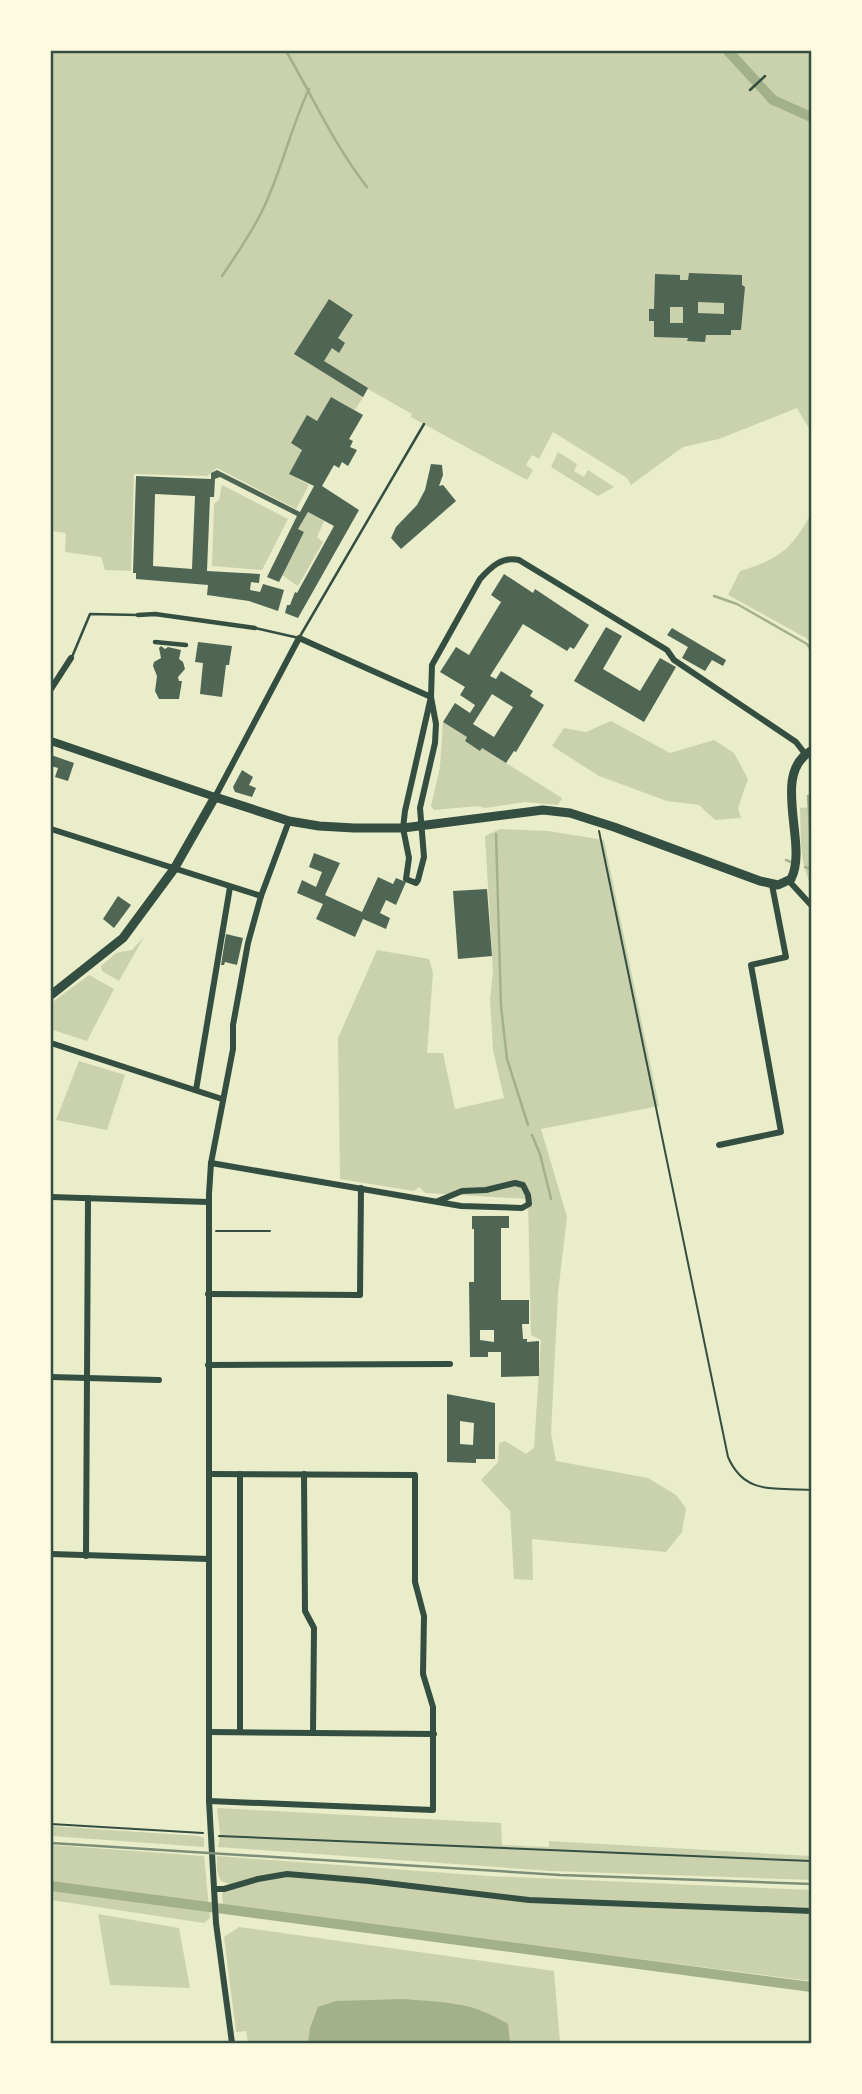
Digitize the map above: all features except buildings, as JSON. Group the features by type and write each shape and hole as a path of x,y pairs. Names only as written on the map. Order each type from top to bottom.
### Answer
{"main road":[{"path":"51,995 123,938 174,869 215,797 289,821 318,826 403,828 543,810 570,813 772,885 789,881 796,866 794,774 799,760 808,753"}],"street":[{"path":"431,697 436,724 435,743 420,808 424,863 418,880 412,883 406,879 409,858 403,828 431,697 432,665 480,579 504,560 519,560 527,564 667,650 674,660 796,742 808,753"},
{"path":"138,615 155,614 255,628"},
{"path":"51,741 215,797 299,638 431,697"},
{"path":"155,642 186,645"},
{"path":"51,689 71,658"},
{"path":"232,2043 215,1916 209,1801 208,1202 211,1163 248,943 261,896 289,821"},
{"path":"51,829 261,896"},
{"path":"789,881 811,905"},
{"path":"719,1145 781,1132 751,965 786,957 772,885"},
{"path":"196,1090 230,887"},
{"path":"51,1043 222,1099"},
{"path":"211,1163 461,1206 523,1208 529,1204 523,1185 515,1182 486,1190 462,1191 438,1201"},
{"path":"208,1294 360,1295 361,1188"},
{"path":"51,1197 208,1202"},
{"path":"86,1556 88,1198"},
{"path":"208,1365 450,1364"},
{"path":"51,1377 159,1380"},
{"path":"209,1474 415,1475 415,1582 424,1616 423,1674 433,1707 434,1734 433,1810 209,1801"},
{"path":"240,1474 240,1731"},
{"path":"304,1474 305,1611 314,1628 313,1732"},
{"path":"51,1554 209,1559"},
{"path":"210,1732 434,1734"},
{"path":"214,1889 287,1874 530,1900 811,1911"}],"lane":[{"path":"750,90 765,76"},
{"path":"255,628 299,638 424,424"},
{"path":"71,658 90,614 138,615"}],"path":[{"path":"598,833 729,1457 741,1479 755,1486 811,1490"},
{"path":"208,1231 270,1231"},
{"path":"51,1824 211,1835 811,1861"}],"shaded area":[{"path":"51,51 811,51 811,432 797,408 719,439 683,447 631,485 627,478 553,432 539,459 532,455 526,465 533,470 527,480 411,417 412,414 368,389 355,410 331,397 317,421 307,416 291,443 302,450 289,474 309,485 296,509 217,468 207,476 134,474 131,571 105,570 101,557 65,552 66,533 51,531"},
{"path":"558,452 577,464 574,471 584,477 588,470 614,487 598,496 551,467"},
{"path":"222,485 288,519 262,570 212,566 214,504 219,500"},
{"path":"308,512 324,521 317,537 323,542 298,586 282,575 304,532 298,529"},
{"path":"811,514 811,644 806,638 728,595 740,571 783,552"},
{"path":"611,721 670,753 714,740 734,753 748,779 738,808 741,818 715,820 699,805 667,801 599,776 552,746 564,728 586,732"},
{"path":"443,722 467,737 465,741 480,750 482,748 562,798 558,805 524,802 485,808 478,806 434,810 431,806 440,767"},
{"path":"811,807 811,885 803,857 800,808"},
{"path":"500,829 548,831 604,840 659,1106 541,1129 567,1217 558,1293 551,1433 556,1461 648,1478 676,1495 686,1508 682,1532 666,1552 532,1539 533,1580 514,1579 510,1511 481,1480 498,1462 499,1443 505,1441 526,1454 534,1448 541,1340 531,1335 528,1199 425,1193 419,1187 414,1191 340,1179 338,1038 377,950 429,959 433,973 427,1053 443,1053 455,1109 504,1098 493,1050 490,1000 493,971 485,836"},
{"path":"144,937 119,981 102,971 101,966 116,953 132,950"},
{"path":"89,975 114,989 87,1041 51,1028 51,1003"},
{"path":"79,1061 125,1075 107,1130 56,1120"},
{"path":"217,1808 501,1823 502,1845 549,1847 549,1841 811,1856 811,1880 551,1871 218,1847 220,1833"},
{"path":"51,1826 198,1836 204,1838 204,1847 51,1836"},
{"path":"51,1845 204,1856 210,1918 204,1923 51,1900"},
{"path":"217,1856 488,1876 811,1890 811,1981 223,1906 222,1894 230,1884 221,1881 217,1871"},
{"path":"98,1914 179,1928 190,1988 110,1985"},
{"path":"239,1927 554,1971 560,2043 248,2043 246,2031 236,2032 224,1937"},
{"path":"404,1999 458,2004 495,2016 508,2024 510,2043 308,2043 318,2007 336,2001"}],"waterway":[{"path":"286,51 334,138 367,187"},
{"path":"728,51 773,100 811,117"},
{"path":"222,276 264,207 309,89"},
{"path":"714,596 737,604 807,644 811,650"},
{"path":"808,796 811,848"},
{"path":"496,834 501,1006 507,1059 528,1125"},
{"path":"786,860 791,862"},
{"path":"805,867 811,869"},
{"path":"532,1135 540,1154 551,1199"},
{"path":"51,1886 811,1987"}],"railway":[{"path":"51,1843 560,1875 811,1884"}]}
